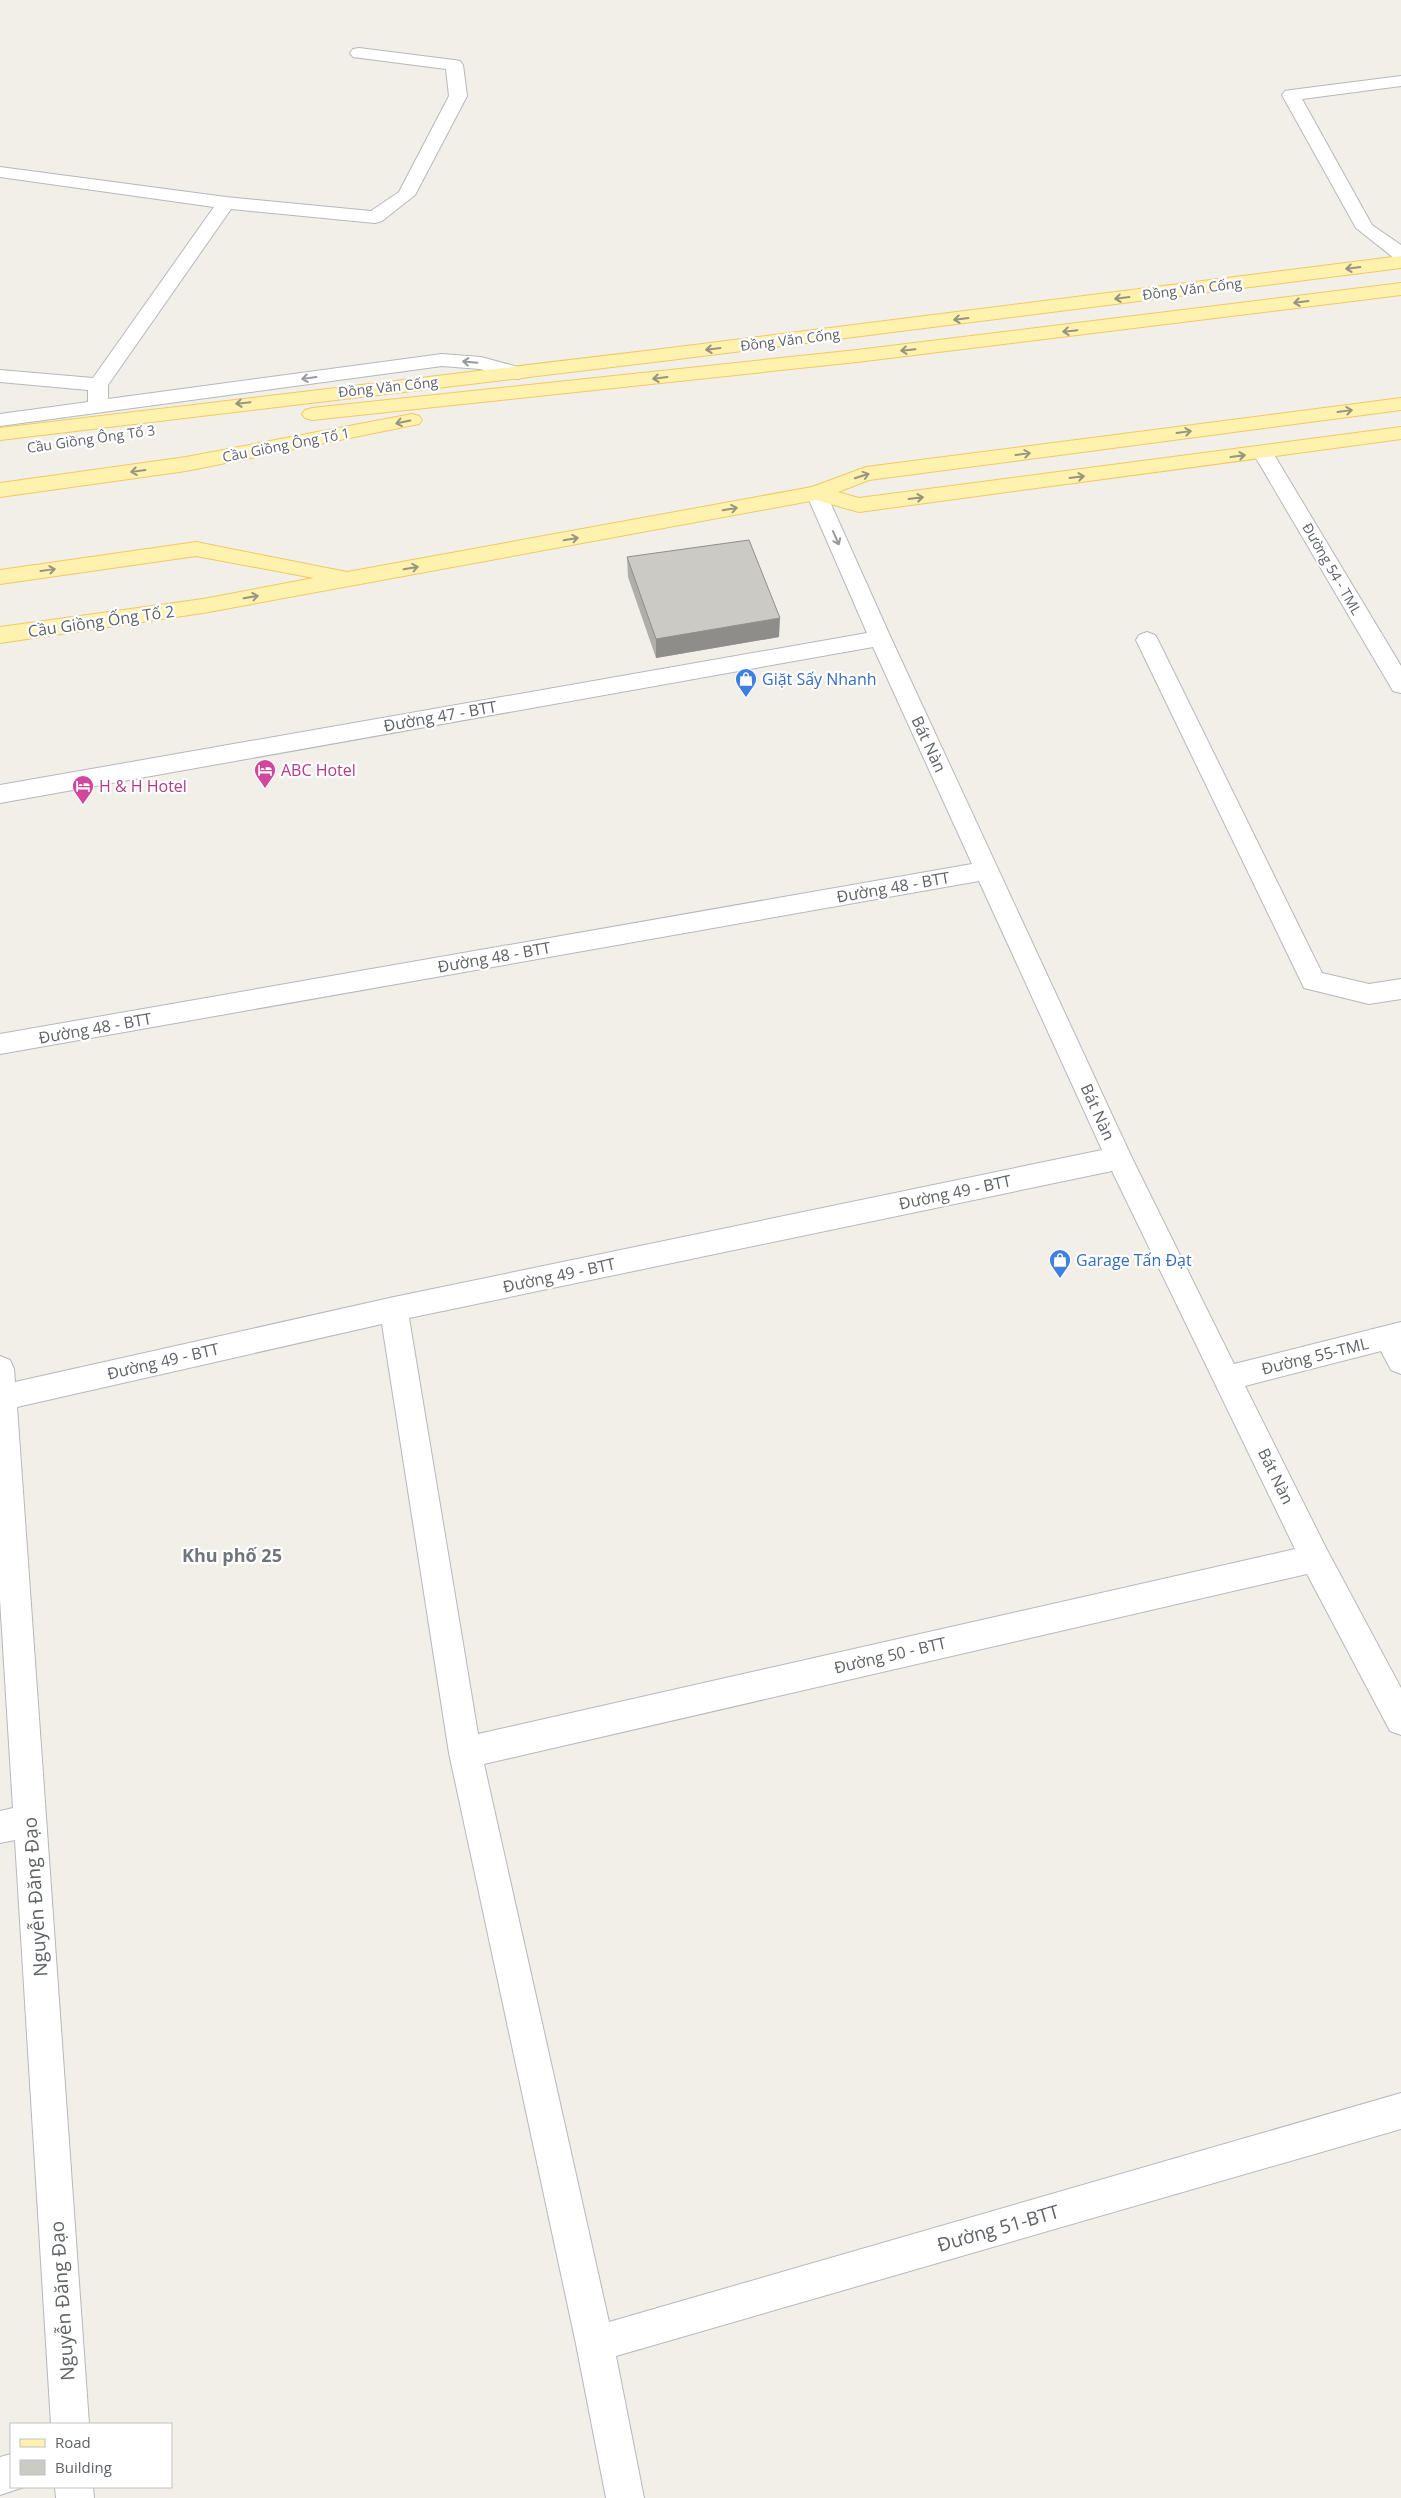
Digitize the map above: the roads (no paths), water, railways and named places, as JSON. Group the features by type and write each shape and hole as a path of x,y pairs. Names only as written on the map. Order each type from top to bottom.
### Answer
{"main road":[{"name":"Đồng Văn Cống","path":"180,418 518,373 946,321 1401,262"},
{"name":"Đồng Văn Cống","path":"180,418 571,388 1143,323 1401,289"},
{"path":"518,373 571,388"},
{"name":"Cầu Giồng Ông Tố 1","path":"0,490 186,464 571,388"},
{"path":"0,577 196,549 354,578 816,493 866,474 1401,404"},
{"name":"Cầu Giồng Ông Tố 3","path":"0,434 180,418"},
{"name":"Cầu Giồng Ông Tố 3","path":"0,452 180,418"},
{"path":"816,493 859,505 1264,453 1401,433"},
{"name":"Cầu Giồng Ống Tố 2","path":"0,635 203,606 354,578"}],"street":[{"path":"0,172 226,203 375,217 406,195 458,96 454,64 358,53"},
{"path":"1401,81 1291,94 1365,228 1401,254"},
{"path":"98,408 98,385 226,203"},
{"path":"0,420 442,360 481,363 518,373"},
{"path":"0,376 98,385"},
{"name":"Đường 54 - TML","path":"1264,453 1401,685"},
{"name":"Bát Nàn","path":"816,493 880,638 1119,1158 1315,1558 1401,1720"},
{"name":"Đường 47 - BTT","path":"0,794 880,638"},
{"path":"1147,640 1313,981 1369,994 1401,989"},
{"name":"Đường 48 - BTT","path":"0,1044 988,870"},
{"name":"Đường 49 - BTT","path":"1,1388 394,1309 1119,1158"},
{"path":"394,1309 465,1753 595,2344 625,2498"},
{"name":"Đường 55-TML","path":"1228,1378 1397,1344"},
{"name":"Nguyễn Đăng Đạo","path":"1,1388 15,1824 70,2423"},
{"name":"Đường 50 - BTT","path":"465,1753 1315,1558"},
{"name":"Đường 51-BTT","path":"595,2344 1401,2111"}],"place":[{"name":"Giặt Sấy Nhanh","path":"746,698"},
{"name":"ABC Hotel","path":"265,789"},
{"name":"H & H Hotel","path":"83,805"},
{"name":"Garage Tấn Đạt","path":"1060,1279"}],"district":[{"name":"Khu phố 25","path":"232,1556"}]}
